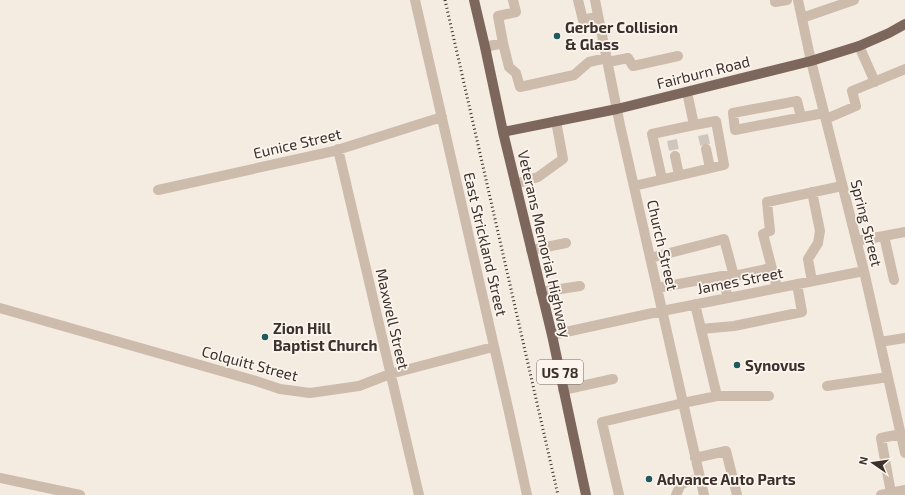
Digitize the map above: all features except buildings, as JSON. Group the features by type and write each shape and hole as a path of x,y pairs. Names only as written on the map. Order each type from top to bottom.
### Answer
{"main road":[{"name":"Veterans Memorial Highway","path":"474,0 515,184 552,335 586,495"},
{"name":"Fairburn Road","path":"503,132 617,109 811,61 859,46 889,33 905,24"}],"street":[{"name":"East Strickland Street","path":"415,0 527,495"},
{"path":"513,0 516,12 498,16 509,67 516,73 520,87 574,75 589,62 628,58 633,66 678,56"},
{"path":"578,0 583,20 598,16"},
{"name":"Church Street","path":"595,0 617,109 704,495"},
{"path":"775,0 775,2 786,0"},
{"name":"Spring Street","path":"798,0 811,61 864,271 905,453"},
{"path":"802,18 854,0"},
{"path":"485,47 503,43"},
{"path":"859,46 875,82"},
{"path":"801,117 797,101 732,113 734,130 801,117 825,116 856,106 852,91 905,69"},
{"path":"687,92 703,135"},
{"name":"Eunice Street","path":"158,190 338,150 442,117"},
{"path":"515,184 538,177 564,159 556,121"},
{"path":"634,186 724,164 716,121 698,125 671,135 652,134 662,179"},
{"path":"706,149 710,168"},
{"name":"Maxwell Street","path":"338,150 418,495"},
{"path":"675,156 678,175"},
{"path":"777,288 763,234 770,231 767,202 842,186"},
{"path":"812,192 820,231 818,243 808,259 812,281"},
{"path":"856,241 905,232"},
{"path":"884,236 894,280"},
{"path":"650,258 724,239 734,276"},
{"path":"531,250 566,243"},
{"path":"657,288 722,276 734,276 771,268"},
{"name":"James Street","path":"552,335 695,304 864,271"},
{"path":"722,276 728,298"},
{"path":"701,329 734,326 802,312 797,284"},
{"path":"541,292 580,286"},
{"path":"695,304 717,396"},
{"name":"Colquitt Street","path":"0,308 280,389 310,393 359,386 390,374 493,347"},
{"path":"880,342 905,338"},
{"path":"827,386 888,377"},
{"path":"563,390 613,379"},
{"path":"619,495 602,422 683,402 717,396 770,396"},
{"path":"891,493 881,438 901,434"},
{"path":"695,458 726,451 737,495"},
{"path":"0,478 80,495"},
{"path":"676,495 681,484 700,478"},
{"path":"881,495 905,490"}],"tunnel":[{"path":"703,135 706,149"},
{"path":"672,140 675,156"}],"railway":[{"path":"445,0 558,495"}],"place":[{"name":"Gerber Collision & Glass","path":"557,36"},
{"name":"Zion Hill Baptist Church","path":"265,337"},
{"name":"Synovus","path":"737,365"},
{"name":"Advance Auto Parts","path":"649,479"}]}
